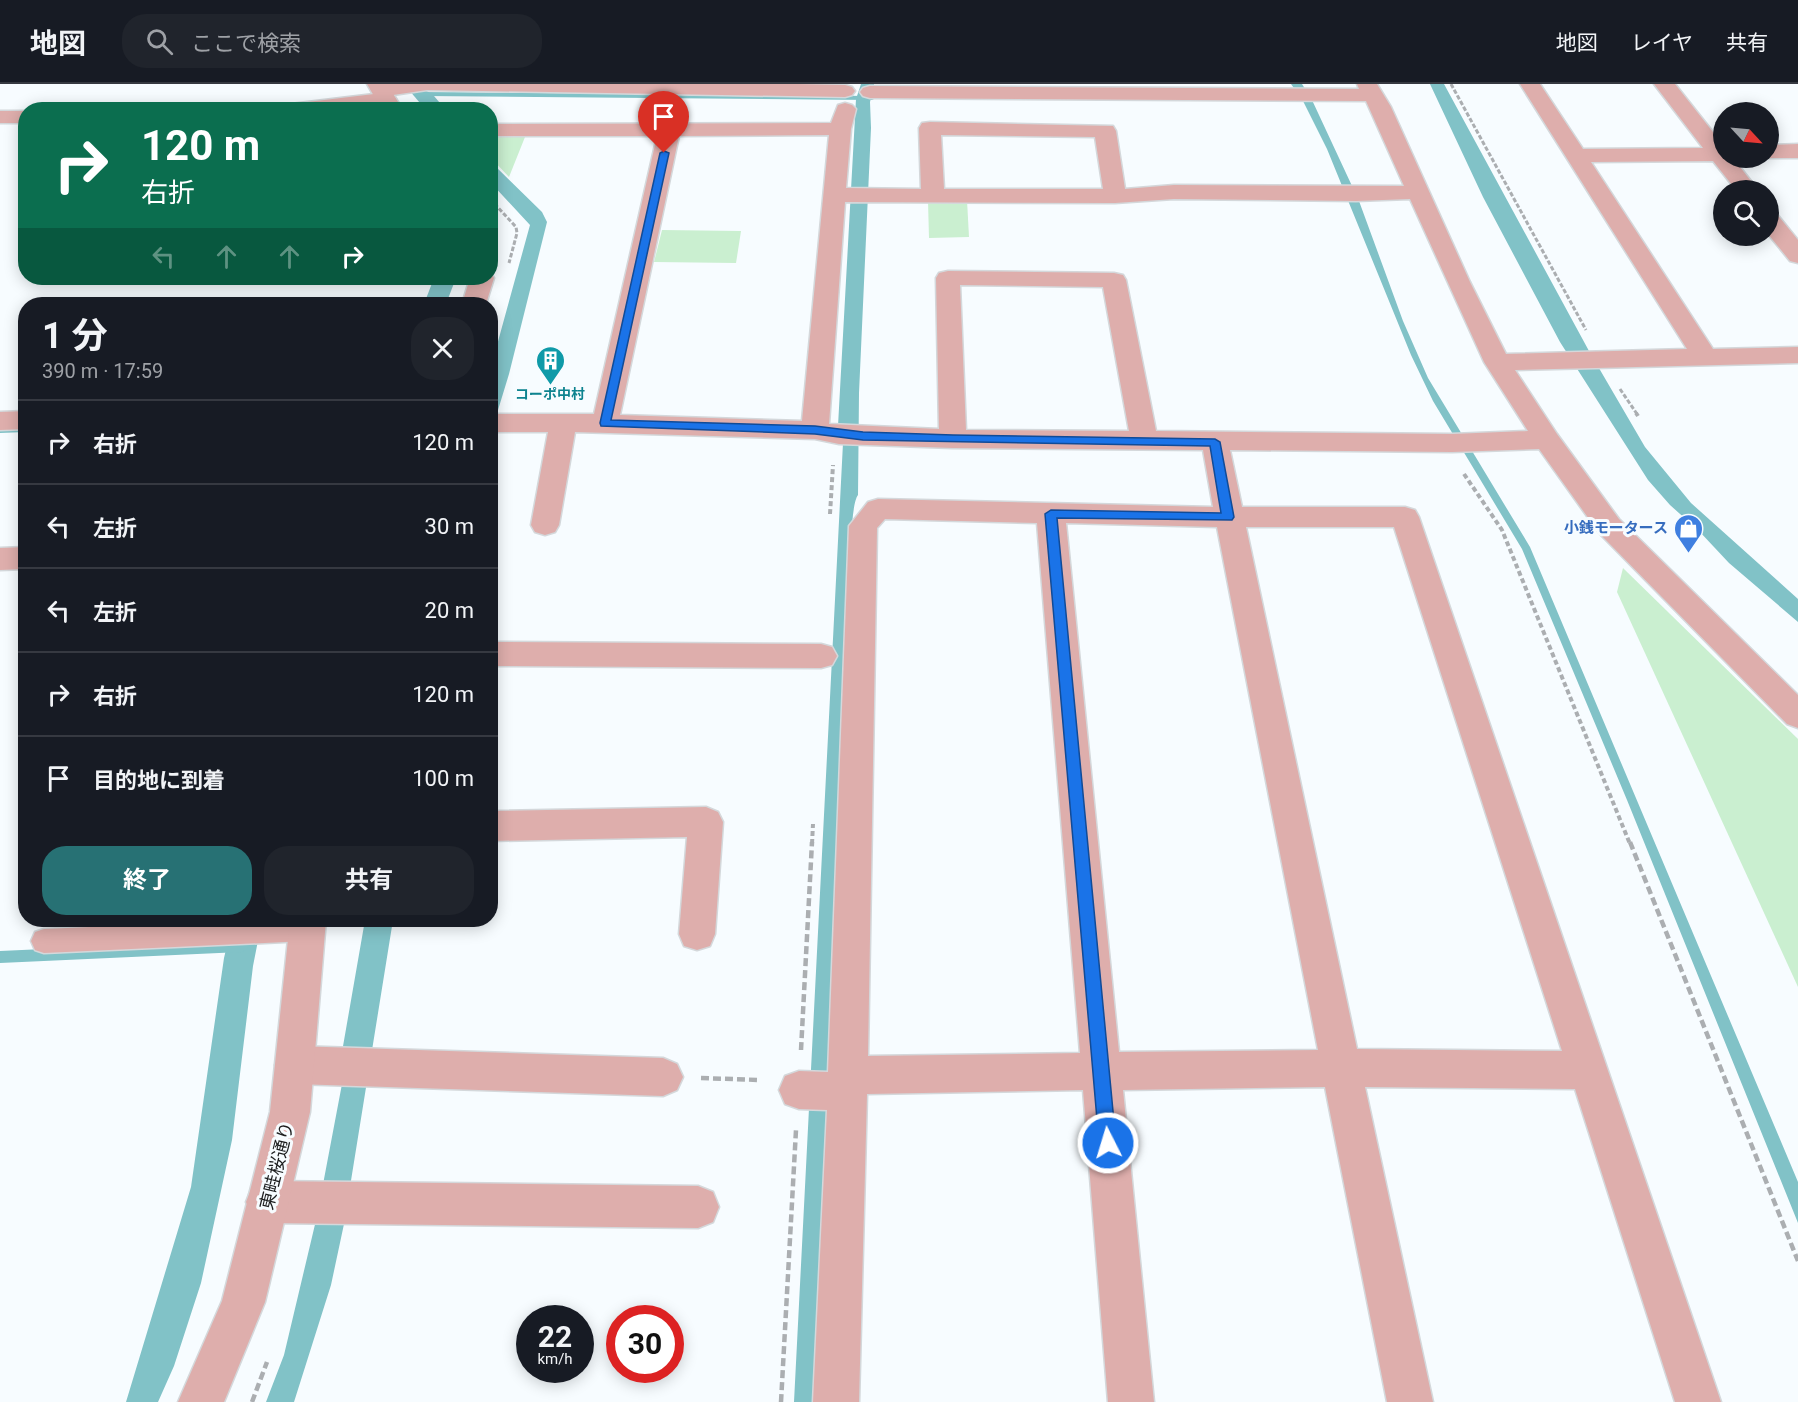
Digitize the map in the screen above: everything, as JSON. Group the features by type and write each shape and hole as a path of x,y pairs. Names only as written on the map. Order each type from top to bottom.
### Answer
{"street":[{"path":"357,102 384,96 404,86 427,84 788,87 853,94 936,88 1067,88 1292,94 1370,90 1497,362 1547,440 1609,526 1798,715"},
{"path":"1530,84 1705,357"},
{"path":"1664,84 1713,144"},
{"path":"838,434 852,195 840,129 853,94"},
{"path":"0,117 18,117"},
{"path":"933,196 930,128 1105,131 1115,196"},
{"path":"498,130 840,129"},
{"path":"605,423 669,131"},
{"path":"1779,152 1798,151"},
{"path":"1575,156 1713,154"},
{"path":"852,195 1115,196 1174,192 1347,194 1418,192"},
{"path":"1779,232 1798,256"},
{"path":"953,439 948,278 1114,280 1144,440"},
{"path":"1497,362 1798,355"},
{"path":"0,421 18,420"},
{"path":"498,423 605,423 953,439 1456,443 1547,440"},
{"path":"545,525 563,423"},
{"path":"1215,442 1228,517 1410,1402"},
{"path":"836,1402 822,1087 863,526 878,509 1228,517 1405,517 1698,1402"},
{"path":"1051,514 1131,1402"},
{"path":"0,559 18,558"},
{"path":"498,654 821,656"},
{"path":"498,826 706,822 697,934"},
{"name":"東畦桜通り","path":"201,1402 243,1302 291,1112 307,927"},
{"path":"295,1065 663,1077"},
{"path":"822,1087 1101,1072 1341,1068 1588,1070"},
{"path":"267,1202 698,1207"}],"lane":[{"path":"44,941 264,931 289,927"}],"path":[{"path":"1451,84 1599,360 1638,416"},
{"path":"830,517 838,434"},
{"path":"1456,443 1502,530 1553,651 1798,1261"},
{"path":"781,1402 822,1087 813,822"},
{"path":"663,1077 822,1087"}],"green space":[{"path":"498,136 525,137 509,177 498,165"},
{"path":"967,200 969,237 929,238 928,201"},
{"path":"662,230 741,231 736,263 654,262"},
{"path":"1623,568 1798,739 1798,987 1617,592"}],"water":[{"path":"861,84 874,84 874,86 870,102 871,128 859,393 858,495 851,536 851,624 820,1402 794,1402 843,443 838,426 856,99"},
{"path":"1291,84 1302,84 1312,100 1359,201 1403,321 1428,378 1530,547 1798,1182 1798,1223 1627,800 1522,549 1433,401 1411,355 1327,149 1303,101"},
{"path":"1430,84 1444,84 1589,351 1645,447 1691,503 1798,599 1798,622 1729,563 1648,480 1560,342 1483,197"},
{"path":"424,89 439,102 419,102 409,90"},
{"path":"498,169 542,212 547,222 498,410 498,342 530,225 498,191"},
{"path":"431,285 453,285 449,297 427,297"},
{"path":"231,927 261,927 253,966 232,1140 201,1283 174,1366 158,1402 126,1402 191,1187 224,958"},
{"path":"364,927 392,927 344,1224 331,1285 294,1402 266,1402 284,1355 317,1216 342,1084 342,1052"}],"waterway":[{"path":"425,94 872,98"},
{"path":"0,430 18,429"},
{"path":"0,957 241,946"}],"place":[{"name":"コーポ中村","path":"550,386"},
{"name":"小銭モータース","path":"1689,554"}],"route":[{"path":"664,153 605,423 815,430 839,435 953,439 1215,442 1228,517 1051,514 1108,1143"}]}
